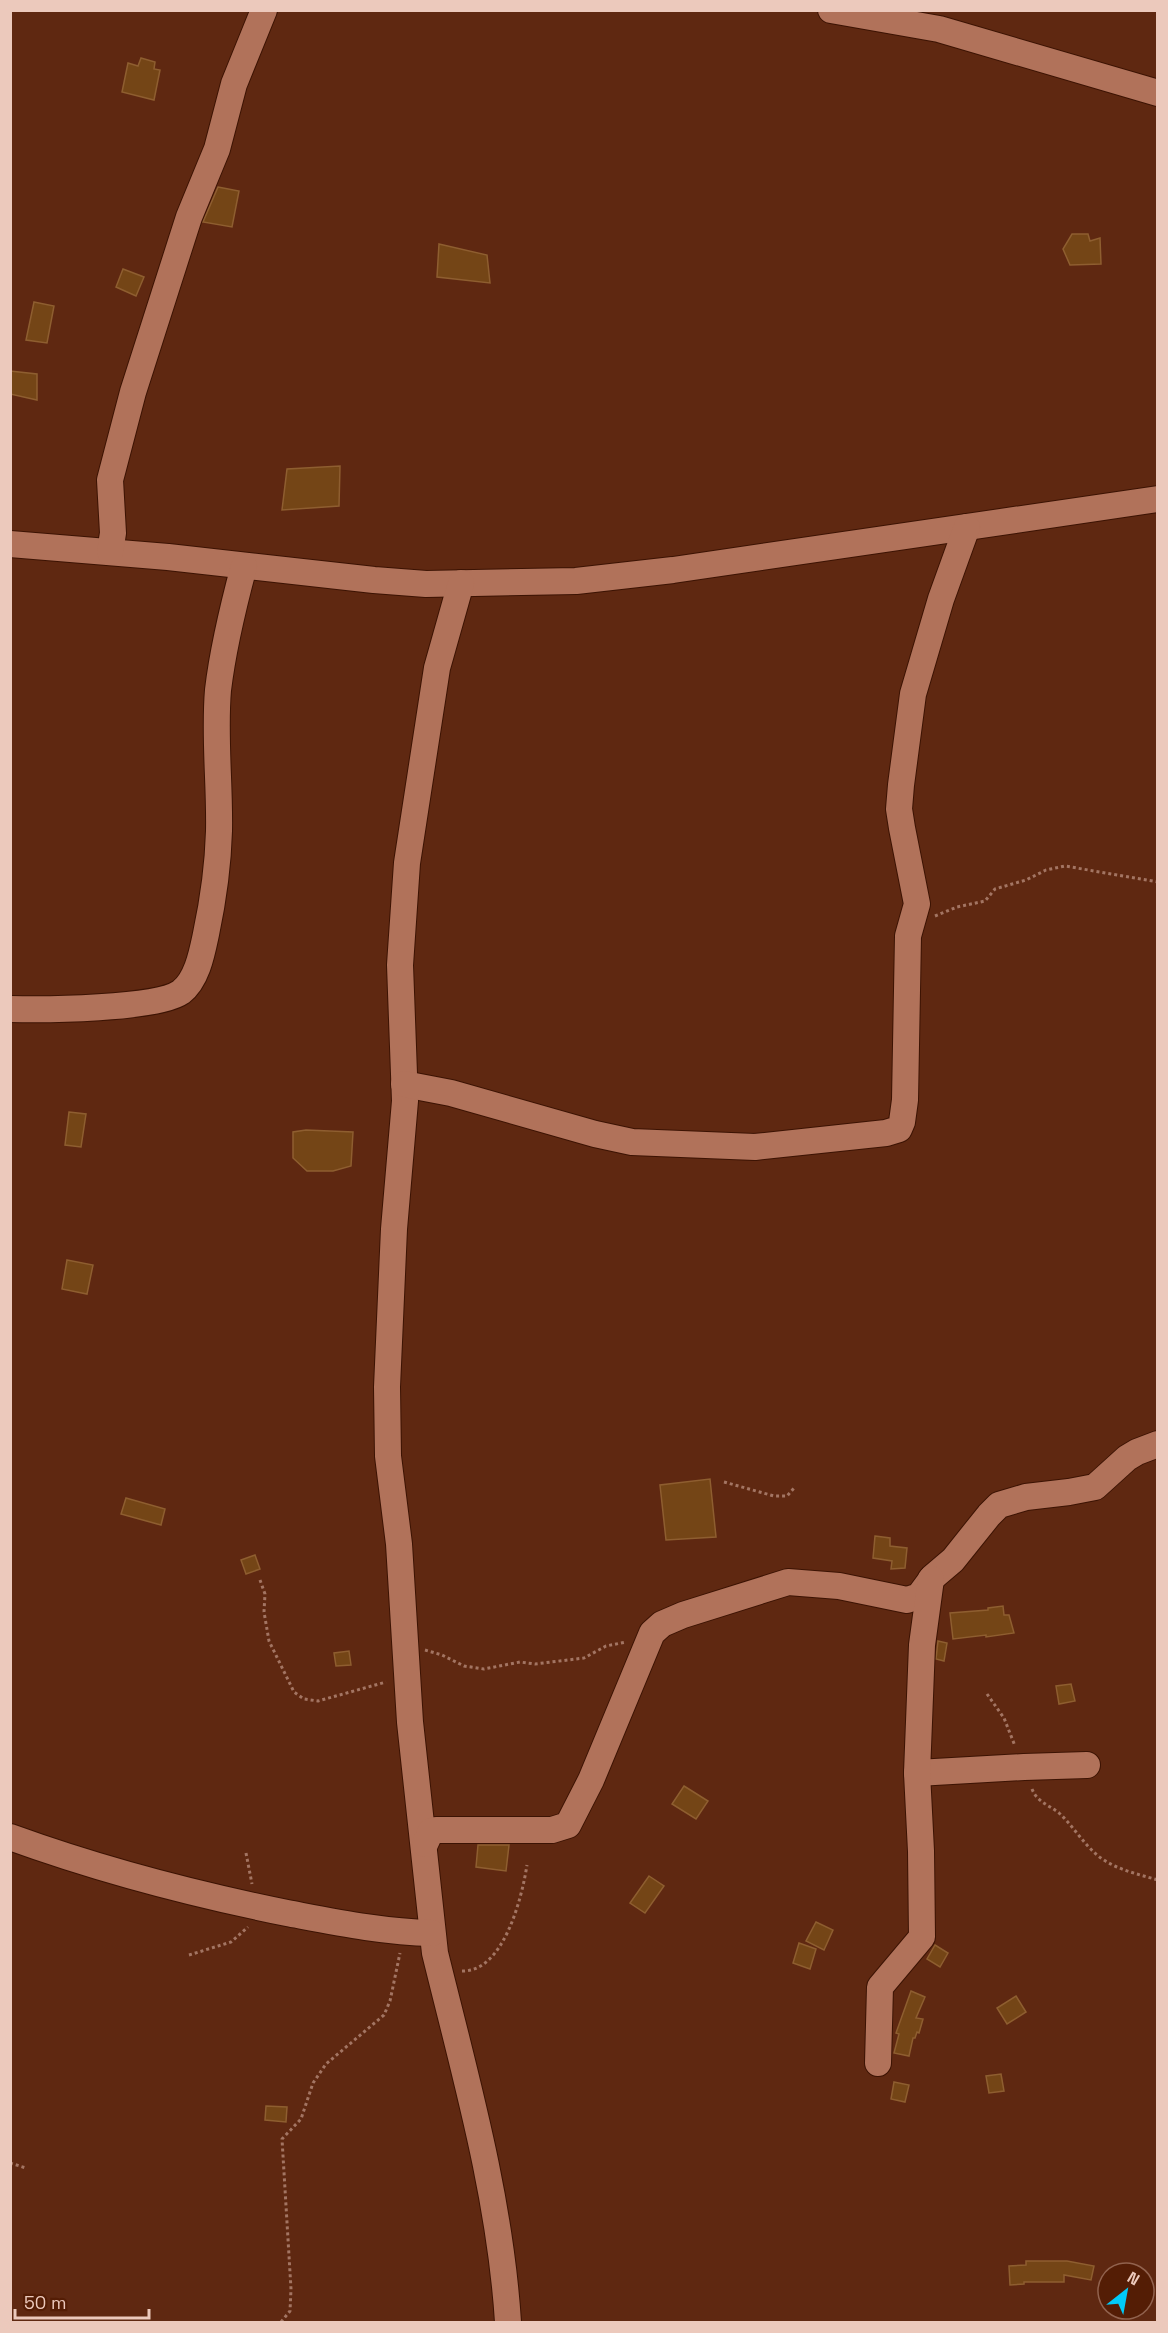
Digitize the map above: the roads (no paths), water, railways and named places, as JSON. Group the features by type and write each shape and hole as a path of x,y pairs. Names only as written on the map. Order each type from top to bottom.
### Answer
{"street":[{"path":"110,552 113,533 110,480 133,392 189,217 217,149 234,84 264,10"},
{"path":"831,10 939,29 1158,93"},
{"path":"10,544 426,584 576,581 673,570 1158,499"},
{"path":"404,1084 451,1093 595,1134 632,1142 756,1147 892,1132 901,1126 905,1100 908,946 917,904 905,852 899,809 913,694 940,599 967,527"},
{"path":"10,1009 34,1011 146,1002 175,995 181,992 190,981 203,949 212,902 219,832 218,691 231,617 244,566"},
{"path":"461,583 437,668 406,863 400,965 404,1084 390,1299 387,1387 388,1456 399,1545 410,1722 425,1844 432,1933 493,2198 501,2245 508,2322"},
{"path":"425,1844 431,1832 436,1830 552,1830 568,1826 591,1780 651,1636 662,1624 677,1617 788,1582 839,1586 907,1600 919,1596 931,1575 953,1560 999,1505 1026,1497 1069,1492 1095,1486 1127,1458 1158,1444"},
{"path":"878,2063 880,1987 922,1937 917,1773 922,1645 931,1575"},
{"path":"917,1773 1087,1765"},
{"path":"10,1837 69,1858 149,1881 257,1907 404,1932 432,1933"}]}
